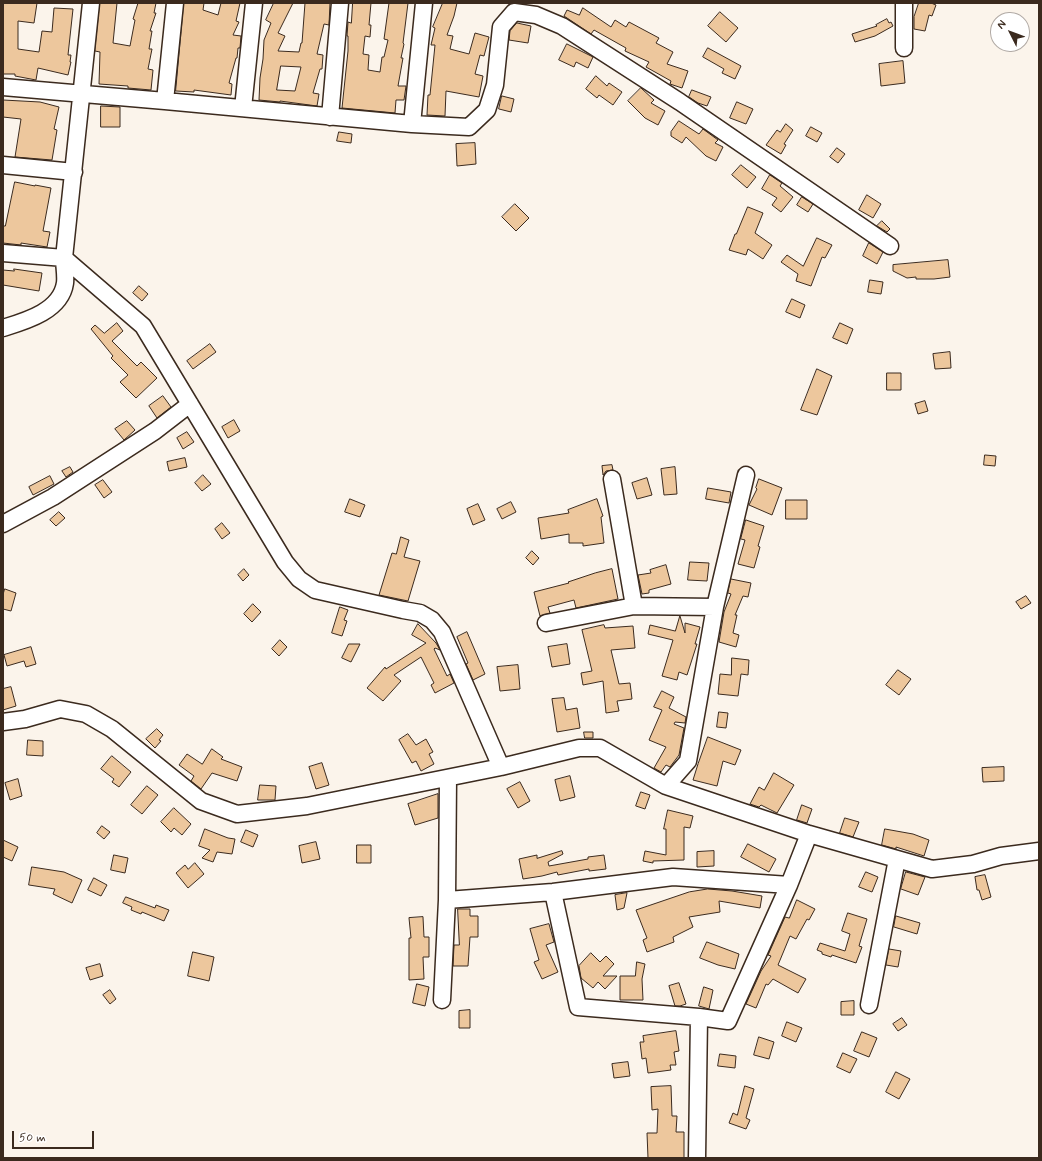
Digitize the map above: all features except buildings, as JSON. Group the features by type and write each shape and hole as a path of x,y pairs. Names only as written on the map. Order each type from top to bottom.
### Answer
{"street":[{"path":"3,328 29,320 58,302 65,283 64,258 91,3"},
{"path":"165,101 175,3"},
{"path":"244,108 254,3"},
{"path":"330,117 340,3"},
{"path":"412,124 424,3"},
{"path":"904,3 904,48"},
{"path":"3,87 412,124 469,126 487,110 496,85 501,27 514,12 536,15 562,26 680,102 890,246"},
{"path":"3,165 74,172"},
{"path":"3,253 64,258 143,326 285,562 299,579 315,590 403,610 420,612 432,620 442,632 501,767"},
{"path":"3,524 53,497 155,431 190,404"},
{"path":"666,786 688,761 715,607 746,475"},
{"path":"612,479 634,606"},
{"path":"546,624 634,606 715,607"},
{"path":"3,722 25,719 60,709 86,714 112,729 201,801 237,814 307,806 501,767 579,748 600,748 666,786 809,834 932,869 973,864 1001,856 1039,851"},
{"path":"442,1000 447,900 448,778"},
{"path":"553,892 578,1007 699,1017 728,1021 790,885 809,834"},
{"path":"869,1005 897,859"},
{"path":"447,900 553,892 673,877 790,885"},
{"path":"696,1158 699,1017"}]}
